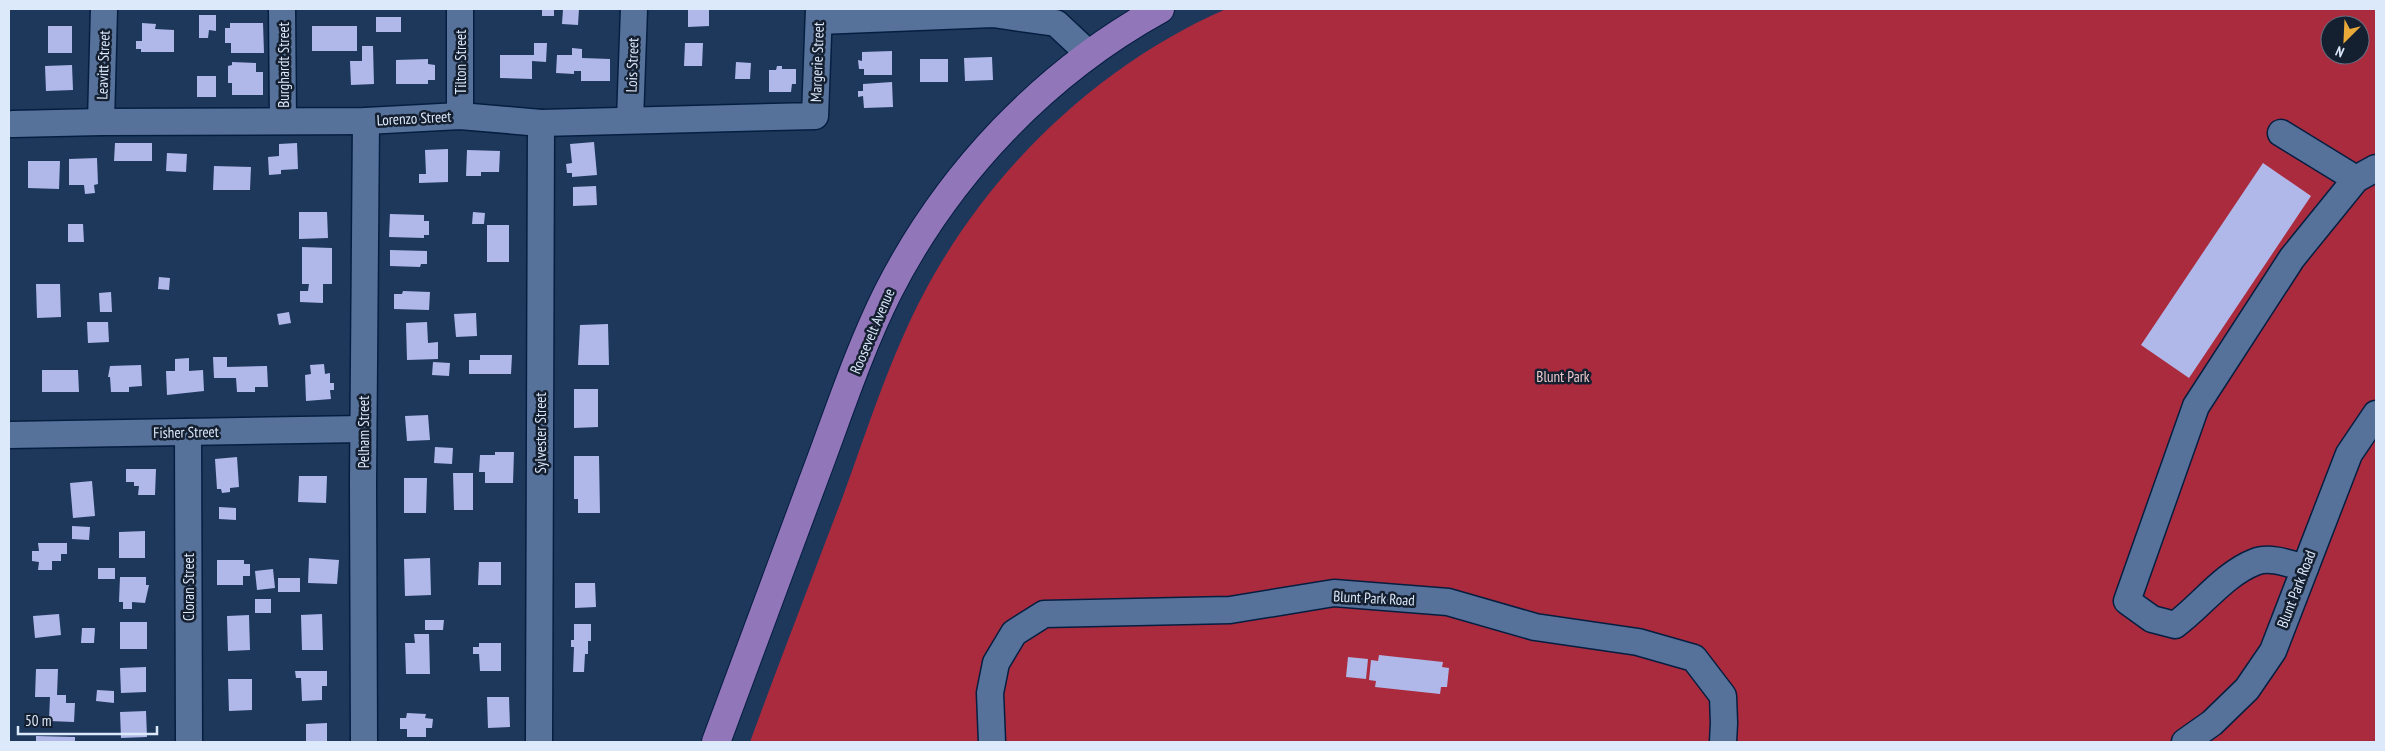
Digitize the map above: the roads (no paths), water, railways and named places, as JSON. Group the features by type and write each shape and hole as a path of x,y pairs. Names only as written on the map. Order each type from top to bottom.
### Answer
{"main road":[{"name":"Roosevelt Avenue","path":"716,742 858,361 900,270 934,215 984,152 1036,98 1089,54 1160,9"}],"street":[{"name":"Leavitt Street","path":"101,122 104,9"},
{"name":"Burghardt Street","path":"282,9 283,121"},
{"name":"Tilton Street","path":"460,9 460,116"},
{"name":"Lois Street","path":"630,120 634,9"},
{"path":"819,15 993,12 1056,23 1089,54"},
{"name":"Margerie Street","path":"815,116 819,15"},
{"name":"Lorenzo Street","path":"13,124 366,121 460,116 541,123 815,116"},
{"name":"Pelham Street","path":"364,742 363,429 366,121"},
{"name":"Sylvester Street","path":"539,742 541,123"},
{"path":"2281,133 2366,173 2292,258 2196,406 2127,601 2152,619 2175,625 2194,611 2229,578 2256,561 2282,561 2305,568"},
{"name":"Blunt Park Road","path":"2185,742 2212,723 2247,689 2273,651 2348,454 2376,414"},
{"name":"Fisher Street","path":"9,435 363,429"},
{"name":"Cloran Street","path":"188,432 189,742"},
{"name":"Blunt Park Road","path":"992,742 990,693 996,663 1014,633 1044,614 1230,610 1334,593 1448,602 1535,626 1638,642 1694,658 1722,696 1723,742"}],"park label":[{"name":"Blunt Park","path":"1563,376"}]}
